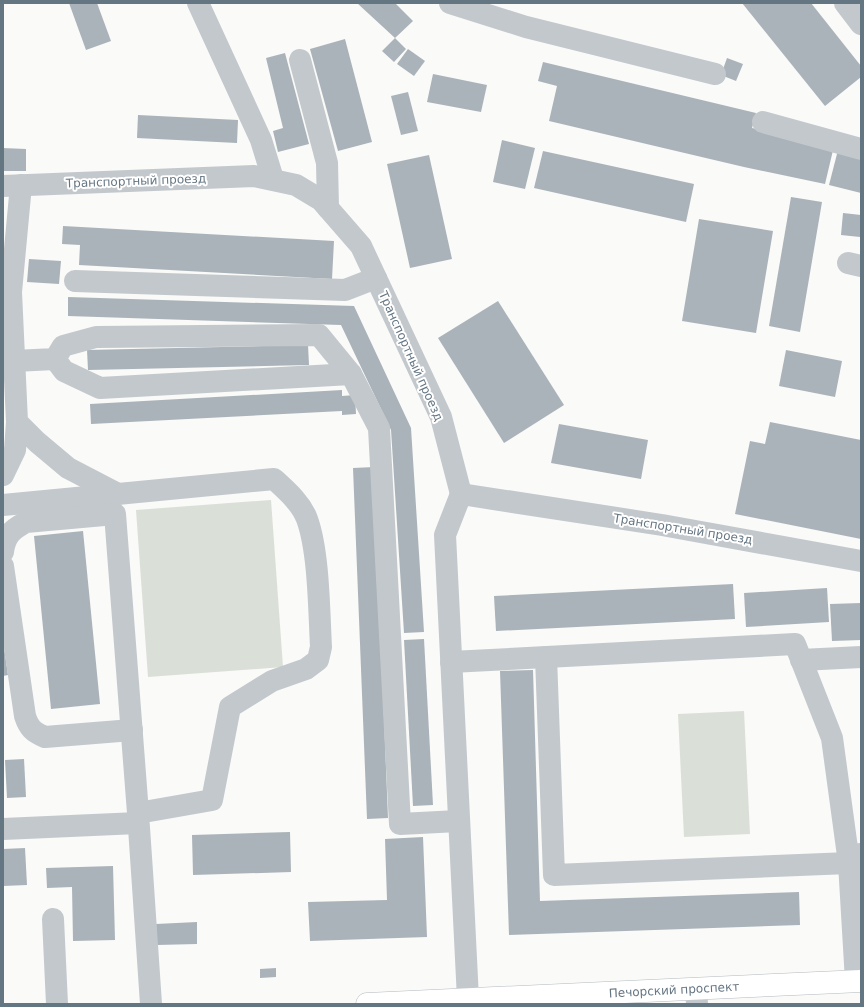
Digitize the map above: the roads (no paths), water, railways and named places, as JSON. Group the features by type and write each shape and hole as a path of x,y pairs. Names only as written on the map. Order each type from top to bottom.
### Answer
{"main road":[{"name":"Печорский проспект","path":"367,1004 468,999 696,997 858,981"}],"street":[{"path":"198,3 261,140 273,179"},
{"path":"450,3 526,27 715,74"},
{"path":"845,3 861,24"},
{"path":"300,60 327,163 328,208"},
{"path":"762,122 861,149"},
{"name":"Транспортный проезд","path":"12,186 254,176 296,185 321,200 361,246 441,418 462,494 691,530 861,561"},
{"path":"3,475 15,450 17,422 11,375 11,292 8,265 12,186"},
{"path":"75,281 345,290 376,278"},
{"path":"11,375 55,359 64,346 96,337 319,335 351,374 379,428 400,824 458,821"},
{"path":"55,359 64,371 100,388 351,374"},
{"path":"17,422 37,442 68,468 118,494"},
{"path":"3,505 274,479 293,497 307,519 314,551 321,647 318,660 306,669 272,681 230,707 212,800 138,818 3,829"},
{"path":"462,494 445,535 468,999"},
{"path":"3,552 5,540 14,528 26,522 115,514 151,1004"},
{"path":"3,566 25,716 29,726 35,733 45,736 132,730"},
{"path":"451,662 795,644 832,738 855,858 858,981"},
{"path":"546,657 554,875 855,858"},
{"path":"801,660 861,657"},
{"path":"53,918 57,1004"}]}
